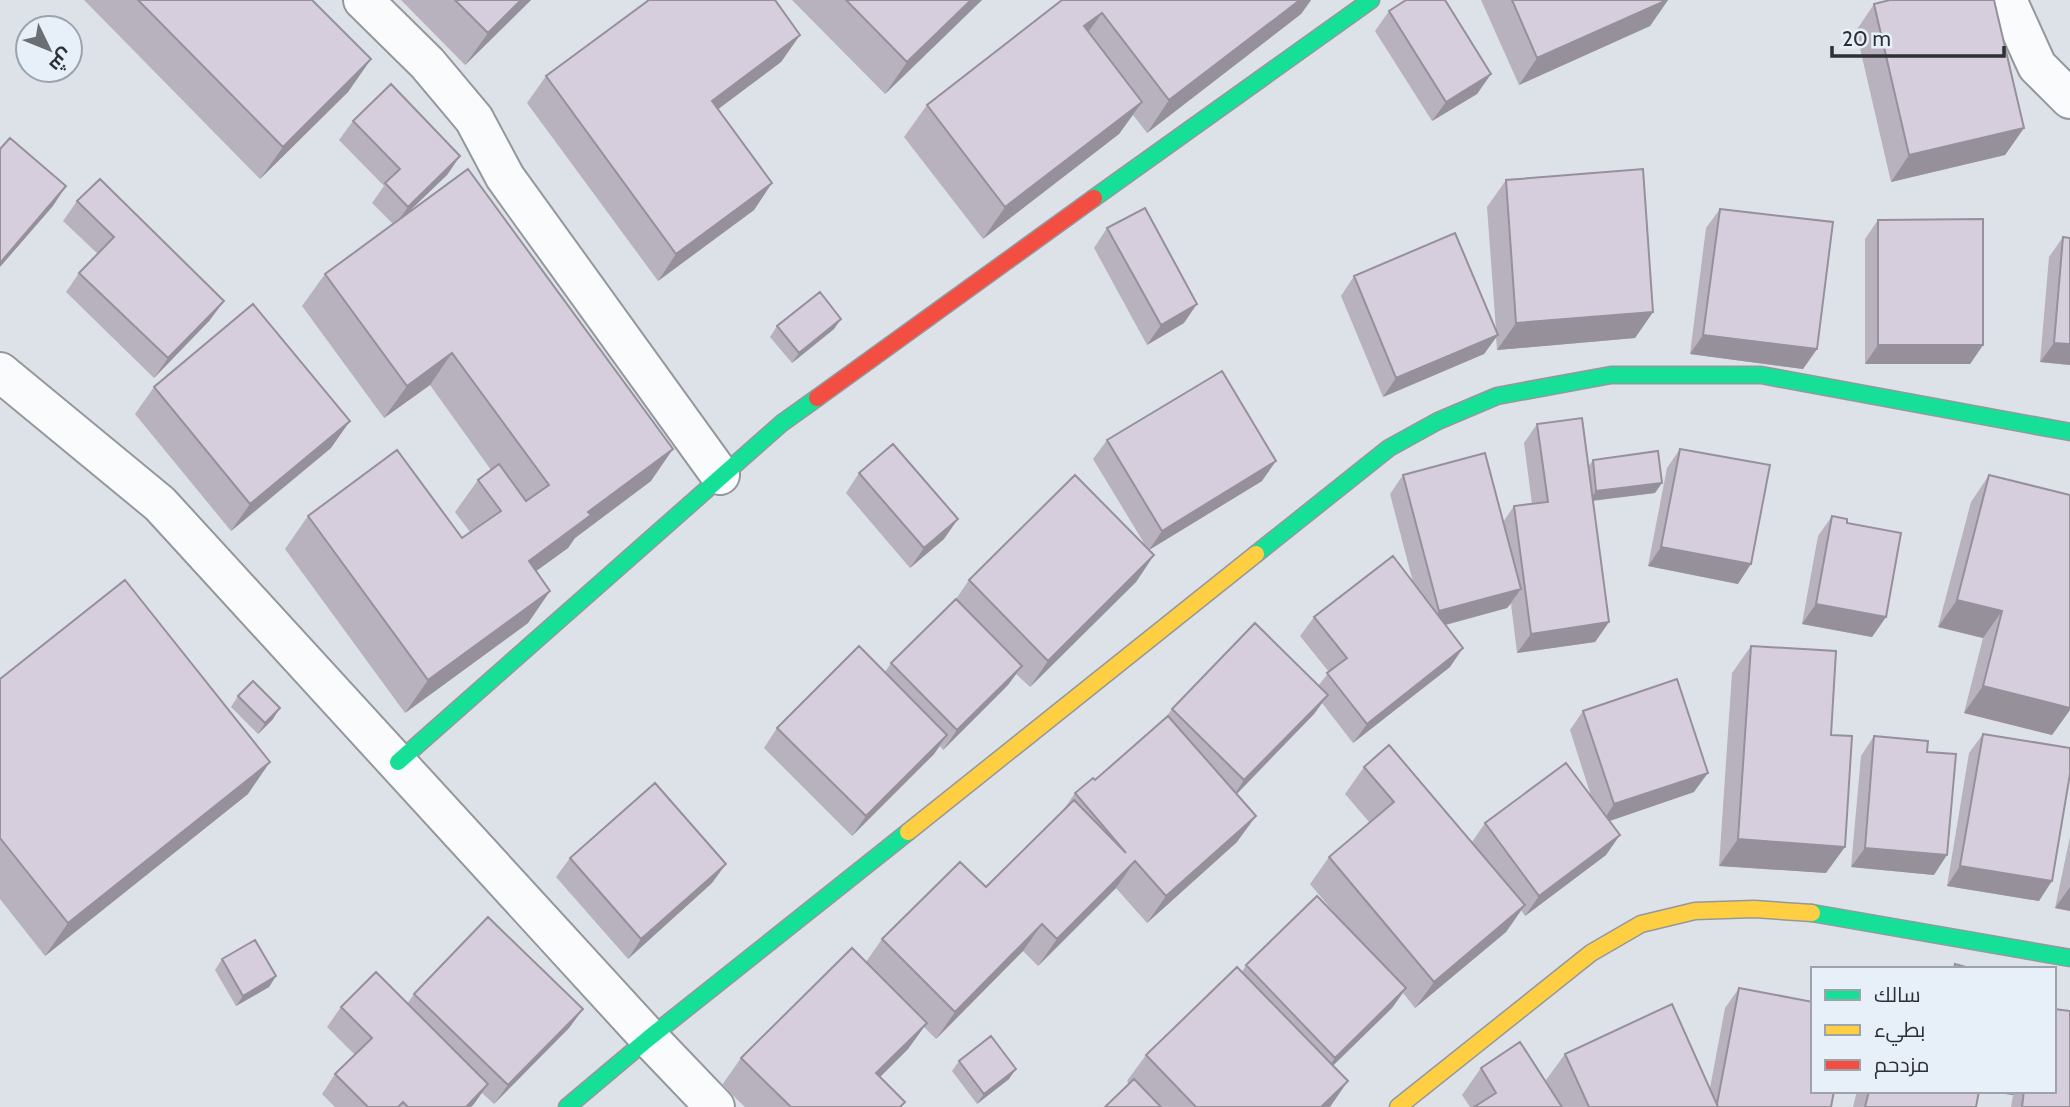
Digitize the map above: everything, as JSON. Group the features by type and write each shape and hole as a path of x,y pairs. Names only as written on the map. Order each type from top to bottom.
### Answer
{"street":[{"path":"363,0 427,63 474,119 505,177 720,475"},
{"path":"398,762 720,475 804,407 1371,0"},
{"path":"2007,0 2036,66 2070,99"},
{"path":"0,372 160,504 715,1107"},
{"path":"567,1107 649,1038 1389,448 1438,421 1497,396 1611,375 1761,375 2070,432"},
{"path":"1398,1107 1591,953 1641,924 1695,911 1754,909 1817,913 2070,958"}],"building":[{"path":"138,0 312,0 371,59 283,147"},
{"path":"455,0 521,0 488,33"},
{"path":"649,0 775,0 800,35 712,101 772,183 676,254 546,76"},
{"path":"846,0 971,0 907,62"},
{"path":"1062,0 1300,0 1169,100 1102,13 1084,26 1142,102 1005,207 927,105"},
{"path":"1406,0 1445,0 1491,74 1446,102 1389,11"},
{"path":"1512,0 1667,0 1537,58"},
{"path":"1890,0 1994,0 2024,128 1909,155 1874,4"},
{"path":"391,84 460,156 408,207 385,183 400,169 353,121"},
{"path":"10,138 66,186 0,263 0,149"},
{"path":"468,169 673,449 588,512 591,515 529,561 550,591 428,680 308,516 397,450 462,538 501,511 478,480 499,464 526,501 549,485 452,353 407,386 325,274"},
{"path":"1643,169 1653,312 1516,323 1506,180"},
{"path":"100,179 224,301 168,358 79,273 114,237 77,201"},
{"path":"1145,208 1197,304 1161,325 1107,228"},
{"path":"1720,209 1833,222 1817,349 1703,335"},
{"path":"1983,219 1983,345 1878,345 1878,220"},
{"path":"1455,233 1498,335 1396,378 1354,276"},
{"path":"2063,237 2070,238 2070,344 2054,343"},
{"path":"820,292 841,319 799,353 777,326"},
{"path":"253,304 350,421 250,504 154,387"},
{"path":"1222,371 1276,461 1162,531 1107,440"},
{"path":"1582,418 1609,622 1531,634 1514,506 1548,502 1537,424"},
{"path":"893,444 958,519 924,548 859,473"},
{"path":"1680,449 1770,465 1751,564 1661,547"},
{"path":"1658,451 1662,483 1596,491 1593,460"},
{"path":"1485,453 1521,589 1439,611 1403,475"},
{"path":"1075,475 1154,555 1048,661 969,580"},
{"path":"1989,475 2070,495 2070,708 1983,686 2002,611 1957,600"},
{"path":"1832,516 1847,519 1847,523 1901,533 1886,617 1816,604"},
{"path":"1393,556 1463,648 1367,724 1327,673 1347,658 1314,617"},
{"path":"125,580 270,762 68,923 0,838 0,679"},
{"path":"956,599 1022,666 957,730 891,663"},
{"path":"1255,623 1328,695 1244,780 1172,709"},
{"path":"859,646 947,735 866,816 777,728"},
{"path":"1751,646 1836,651 1831,735 1852,736 1845,847 1738,839"},
{"path":"1677,679 1708,773 1614,804 1583,711"},
{"path":"253,681 280,708 265,723 238,696"},
{"path":"1168,716 1256,816 1166,896 1135,861 1057,939 1042,924 955,1012 882,939 960,862 986,887 1074,800 1126,853 1075,793 1093,778 1095,780"},
{"path":"1983,734 2070,748 2070,774 2052,881 1960,866"},
{"path":"1874,736 1928,741 1927,752 1956,754 1947,855 1865,848"},
{"path":"1389,745 1525,905 1434,982 1329,857 1394,802 1364,767"},
{"path":"1566,763 1620,835 1539,896 1485,823"},
{"path":"655,783 726,864 641,939 570,858"},
{"path":"1317,896 1406,988 1335,1058 1246,965"},
{"path":"488,917 583,1009 508,1085 414,994"},
{"path":"255,940 276,976 243,996 222,959"},
{"path":"852,948 927,1023 876,1073 905,1102 900,1107 791,1107 741,1058"},
{"path":"1237,967 1348,1081 1321,1107 1196,1107 1146,1055"},
{"path":"376,972 488,1084 466,1107 408,1107 403,1102 398,1107 368,1107 335,1074 372,1038 341,1007"},
{"path":"1739,988 1811,1002 1811,1093 1834,1093 1831,1107 1718,1107"},
{"path":"1672,1004 1718,1107 1589,1107 1565,1054"},
{"path":"2056,1009 2070,1011 2070,1107 2022,1107 2024,1093 2056,1093"},
{"path":"991,1036 1016,1069 984,1094 959,1061"},
{"path":"1520,1042 1562,1107 1474,1107 1496,1093 1481,1068"},
{"path":"1134,1079 1161,1107 1105,1107"},
{"path":"1868,1093 1979,1093 1976,1107 1865,1107"}],"traffic: fast":[{"path":"1094,198 1371,0"},
{"path":"1256,554 1389,448 1438,421 1497,396 1611,375 1761,375 2070,432"},
{"path":"398,762 782,423 817,398"},
{"path":"567,1107 649,1038 908,832"},
{"path":"1812,913 2070,958"}],"traffic: slow":[{"path":"908,832 1256,554"},
{"path":"1398,1107 1591,953 1641,924 1695,911 1754,909 1812,913"}],"traffic: jam":[{"path":"817,398 1094,198"}]}
